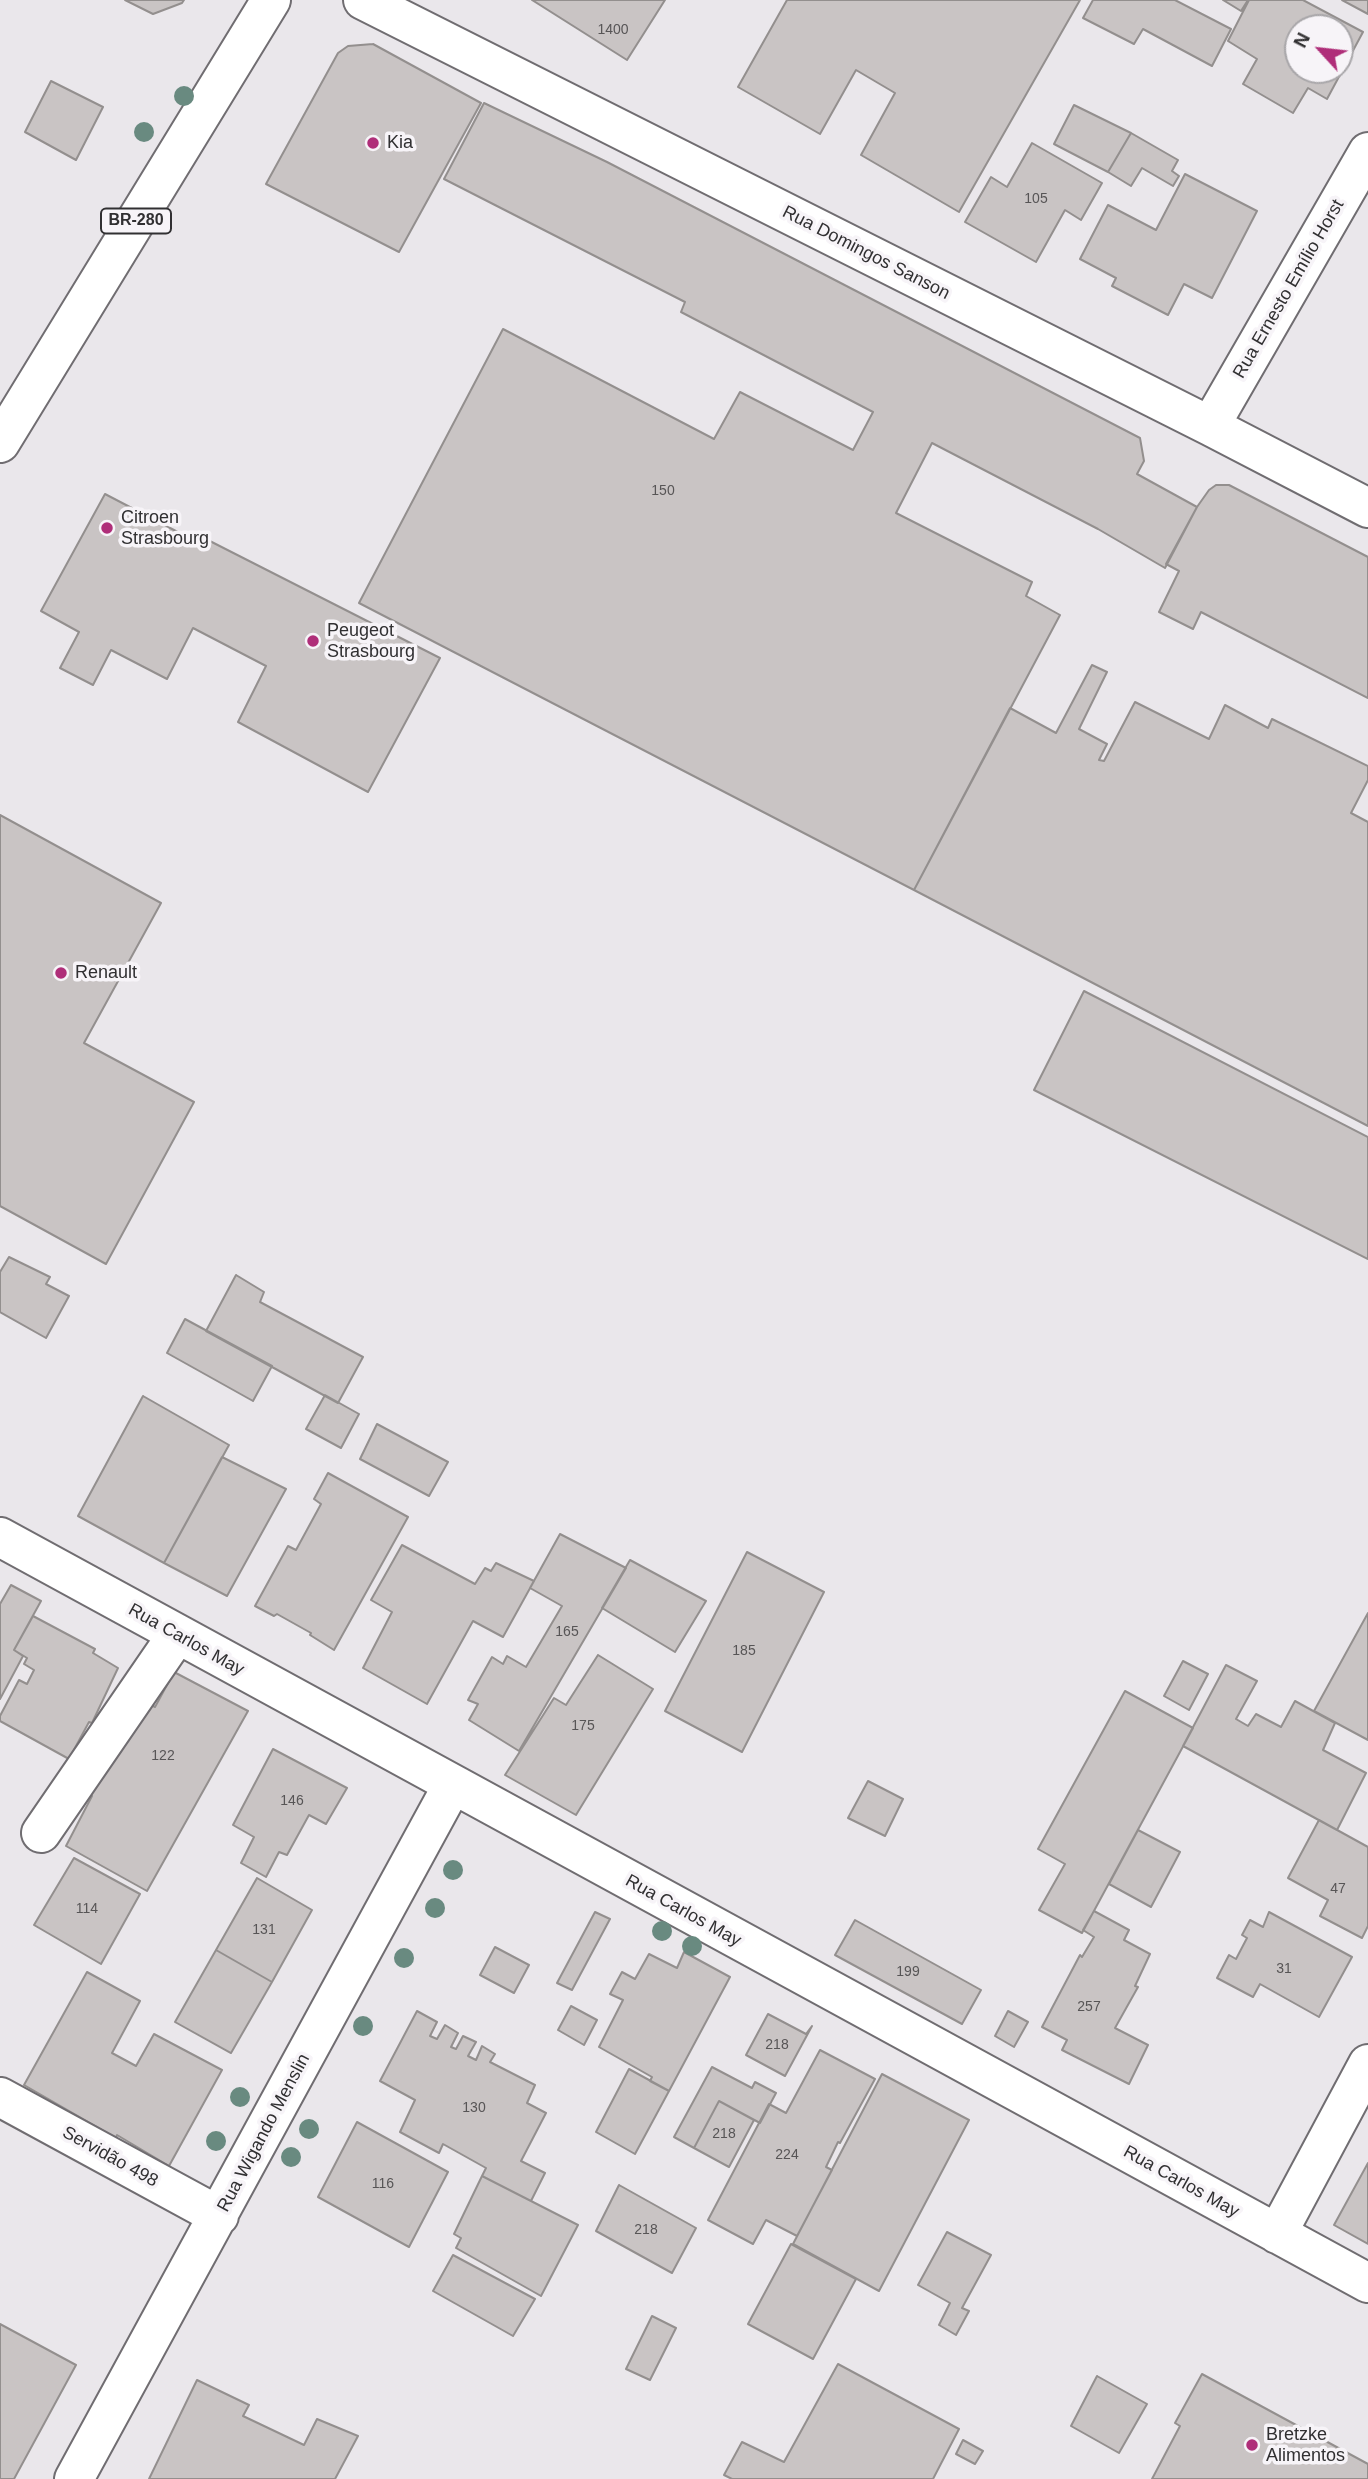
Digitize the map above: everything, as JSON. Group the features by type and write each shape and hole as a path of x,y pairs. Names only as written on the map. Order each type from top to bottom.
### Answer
{"main road":[{"name":"BR-280","path":"2,434 271,0"},
{"name":"Rua Domingos Sanson","path":"363,0 1368,508"},
{"name":"Rua Ernesto Emílio Horst","path":"1210,426 1368,152"},
{"name":"Rua Carlos May","path":"0,1537 1368,2283"},
{"path":"41,1833 177,1635"},
{"name":"Rua Wigando Menslin","path":"74,2479 453,1786"},
{"path":"1277,2234 1368,2064"},
{"name":"Servidão 498","path":"0,2097 219,2216"}],"building":[{"path":"125,0 184,0 153,14"},
{"path":"532,0 665,0 627,60"},
{"path":"787,0 1080,0 959,212 861,155 895,93 856,70 820,134 738,87"},
{"path":"1093,0 1175,0 1231,29 1212,66 1143,29 1134,44 1083,18"},
{"path":"1223,0 1248,0 1241,11"},
{"path":"1249,0 1303,0 1329,14 1284,14 1284,84 1335,84 1327,99 1308,88 1293,113 1243,84 1257,59 1228,41"},
{"path":"1342,0 1368,0 1368,14"},
{"path":"1354,27 1363,32 1354,49"},
{"name":"Kia","path":"373,44 481,103 399,252 266,184 338,53 348,46"},
{"path":"51,81 103,107 76,160 25,132"},
{"path":"484,103 607,162 1140,438 1144,461 1137,474 1197,507 1165,568 1098,529 932,443 896,513 1032,582 1026,596 1060,615 914,890 359,603 503,329 714,439 740,392 853,450 873,412 681,312 685,302 444,179"},
{"path":"1074,105 1131,133 1108,172 1054,144"},
{"path":"1131,133 1178,160 1172,171 1179,176 1173,186 1142,168 1131,186 1108,172"},
{"path":"1032,143 1102,183 1081,220 1065,210 1036,262 965,222 991,177 1007,187"},
{"path":"1185,174 1257,211 1212,298 1184,284 1168,315 1112,286 1116,278 1080,259 1108,205 1156,230"},
{"path":"1216,485 1229,485 1368,557 1368,698 1201,612 1193,629 1159,612 1179,571 1166,564 1197,507"},
{"name":"Peugeot Strasbourg","path":"105,494 195,541 198,535 440,658 368,792 238,722 266,666 193,628 167,679 111,650 93,685 60,668 79,632 41,611"},
{"path":"1092,665 1107,672 1079,729 1107,744 1099,760 1104,761 1135,702 1209,739 1225,705 1268,728 1272,719 1368,766 1368,780 1351,813 1368,822 1368,1126 914,890 1010,708 1056,733"},
{"name":"Renault","path":"0,815 161,903 84,1043 194,1102 106,1264 0,1206"},
{"path":"1084,991 1368,1137 1368,1259 1034,1090"},
{"path":"9,1257 50,1277 46,1284 69,1296 46,1338 0,1312 0,1272"},
{"path":"236,1275 264,1292 260,1302 363,1357 338,1403 206,1331"},
{"path":"185,1319 272,1366 253,1401 167,1353"},
{"path":"325,1395 359,1414 341,1448 306,1429"},
{"path":"143,1396 229,1445 164,1563 78,1516"},
{"path":"377,1424 448,1462 429,1496 360,1459"},
{"path":"222,1457 286,1489 227,1596 164,1563"},
{"path":"328,1473 408,1517 334,1650 277,1614 274,1616 255,1606 288,1546 296,1550 321,1504 314,1499"},
{"path":"560,1534 626,1568 519,1751 469,1720 478,1704 468,1700 492,1657 503,1664 507,1656 526,1667 562,1606 530,1588"},
{"path":"402,1545 475,1584 485,1568 491,1571 496,1563 534,1581 503,1637 473,1621 427,1704 363,1668 392,1612 371,1600"},
{"path":"747,1552 824,1592 742,1752 665,1711"},
{"path":"630,1560 706,1601 675,1652 602,1608"},
{"path":"11,1585 41,1601 14,1650 23,1656 0,1699 0,1604"},
{"path":"1368,1613 1368,1740 1314,1711"},
{"path":"33,1616 95,1649 93,1653 118,1668 92,1723 89,1722 69,1759 0,1721 0,1716 19,1680 27,1684 34,1670 24,1664 27,1658 14,1650"},
{"path":"598,1655 653,1689 576,1815 505,1775 554,1698 566,1705"},
{"path":"1183,1661 1208,1674 1189,1710 1164,1696"},
{"path":"1226,1665 1257,1681 1236,1719 1248,1726 1256,1714 1281,1727 1295,1701 1335,1723 1323,1750 1366,1773 1337,1830 1183,1746"},
{"path":"174,1672 248,1711 147,1891 66,1846 92,1796 80,1790 144,1701 155,1707"},
{"path":"1125,1691 1193,1728 1082,1933 1039,1910 1065,1864 1038,1849"},
{"path":"273,1749 347,1788 326,1824 309,1815 287,1855 279,1852 266,1877 241,1863 254,1837 233,1825"},
{"path":"868,1781 903,1799 885,1836 848,1818"},
{"path":"1319,1820 1368,1847 1368,1926 1362,1938 1320,1916 1328,1900 1288,1878"},
{"path":"1138,1830 1180,1852 1151,1907 1109,1884"},
{"path":"74,1858 140,1894 101,1964 34,1925"},
{"path":"257,1878 312,1910 272,1982 216,1950"},
{"path":"1094,1911 1129,1930 1124,1940 1150,1954 1135,1986 1138,1987 1115,2028 1148,2045 1129,2084 1062,2050 1067,2040 1042,2027 1080,1955 1082,1957 1094,1937 1083,1930"},
{"path":"595,1912 610,1919 572,1990 557,1983"},
{"path":"1269,1912 1352,1957 1319,2017 1260,1984 1253,1997 1217,1978 1229,1955 1236,1959 1247,1938 1242,1935 1250,1920 1263,1927"},
{"path":"855,1920 981,1990 962,2024 835,1955"},
{"path":"495,1947 529,1965 514,1993 480,1975"},
{"path":"216,1950 272,1982 231,2053 175,2022"},
{"path":"684,1952 730,1977 669,2091 650,2081 652,2077 599,2047 623,2000 610,1994 622,1972 635,1979 649,1954 677,1968"},
{"path":"87,1972 140,2001 112,2053 136,2066 154,2034 222,2070 169,2166 24,2085"},
{"path":"571,2006 597,2020 584,2045 558,2030"},
{"path":"417,2011 437,2022 430,2036 437,2039 445,2025 458,2033 451,2047 456,2049 463,2036 476,2042 468,2056 476,2060 482,2046 495,2054 490,2062 535,2085 527,2103 546,2113 521,2161 545,2173 531,2201 482,2176 486,2168 443,2144 439,2153 400,2132 415,2100 380,2081"},
{"path":"1008,2011 1028,2022 1014,2047 995,2036"},
{"path":"768,2014 806,2034 812,2026 785,2076 746,2055"},
{"path":"820,2050 875,2079 840,2143 838,2142 826,2167 832,2170 797,2236 766,2220 753,2244 708,2220 769,2104 786,2113"},
{"path":"712,2067 752,2088 755,2082 776,2093 760,2123 719,2101 694,2148 674,2137"},
{"path":"629,2069 669,2091 635,2154 596,2132"},
{"path":"882,2074 969,2120 879,2291 793,2244"},
{"path":"719,2101 754,2120 729,2167 694,2148"},
{"path":"357,2122 448,2172 409,2247 318,2197"},
{"path":"1368,2163 1368,2244 1334,2225"},
{"path":"482,2176 578,2225 541,2296 456,2248 461,2238 454,2234"},
{"path":"619,2185 696,2228 672,2273 596,2231"},
{"path":"947,2232 991,2255 962,2308 969,2311 956,2335 939,2325 950,2303 918,2285"},
{"path":"791,2244 856,2279 813,2359 748,2324"},
{"path":"453,2255 535,2299 513,2336 433,2291"},
{"path":"652,2316 676,2328 650,2380 626,2369"},
{"path":"0,2324 76,2365 14,2479 0,2479"},
{"path":"838,2364 959,2429 933,2479 732,2479 724,2475 742,2442 784,2462"},
{"name":"Bretzke Alimentos","path":"1202,2374 1368,2464 1368,2479 1152,2479 1180,2426 1175,2423"},
{"path":"1097,2376 1147,2404 1119,2453 1071,2426"},
{"path":"197,2380 249,2405 243,2416 304,2445 317,2419 358,2436 335,2479 149,2479"},
{"path":"963,2440 983,2451 975,2464 956,2454"}],"place":[{"name":"Kia","path":"373,143"},
{"name":"Citroen Strasbourg","path":"107,528"},
{"name":"Peugeot Strasbourg","path":"313,641"},
{"name":"Renault","path":"61,973"},
{"name":"Bretzke Alimentos","path":"1252,2445"}]}
